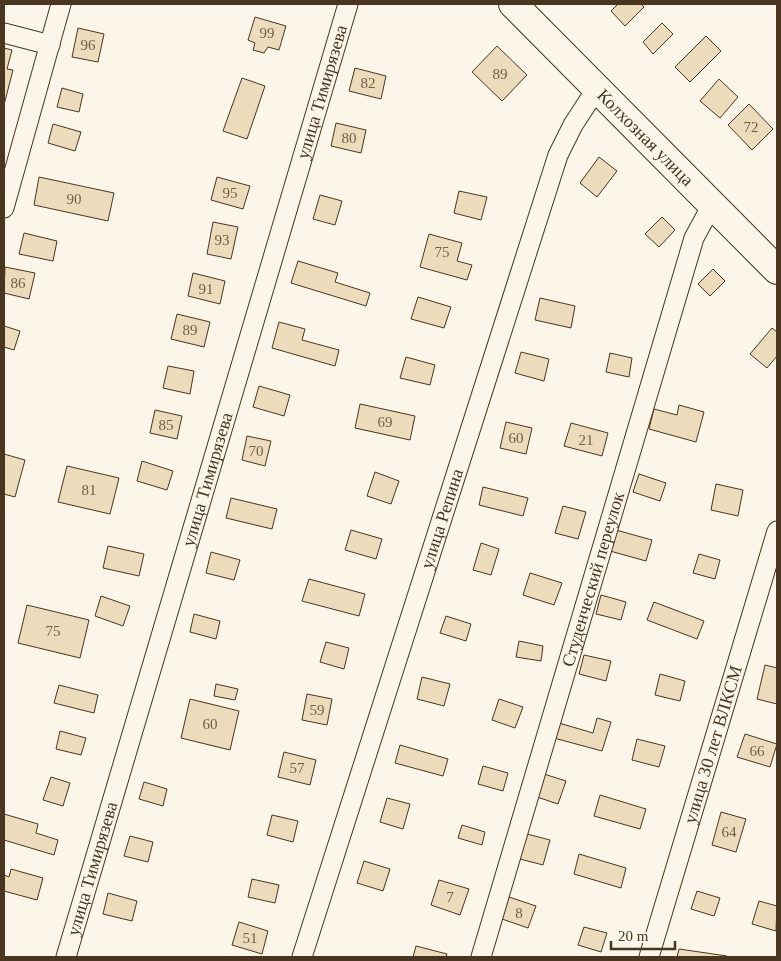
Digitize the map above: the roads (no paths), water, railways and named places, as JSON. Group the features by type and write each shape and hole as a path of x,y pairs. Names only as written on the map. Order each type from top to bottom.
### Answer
{"main road":[{"name":"Колхозная улица","path":"513,4 777,270"}],"street":[{"path":"4,208 62,4"},
{"name":"улица Тимирязева","path":"66,957 348,4"},
{"path":"4,34 50,46"},
{"name":"улица Репина","path":"302,957 558,155 573,125 597,88"},
{"name":"Студенческий переулок","path":"481,957 694,238 712,205"},
{"name":"улица 30 лет ВЛКСМ","path":"649,957 777,531"}]}
